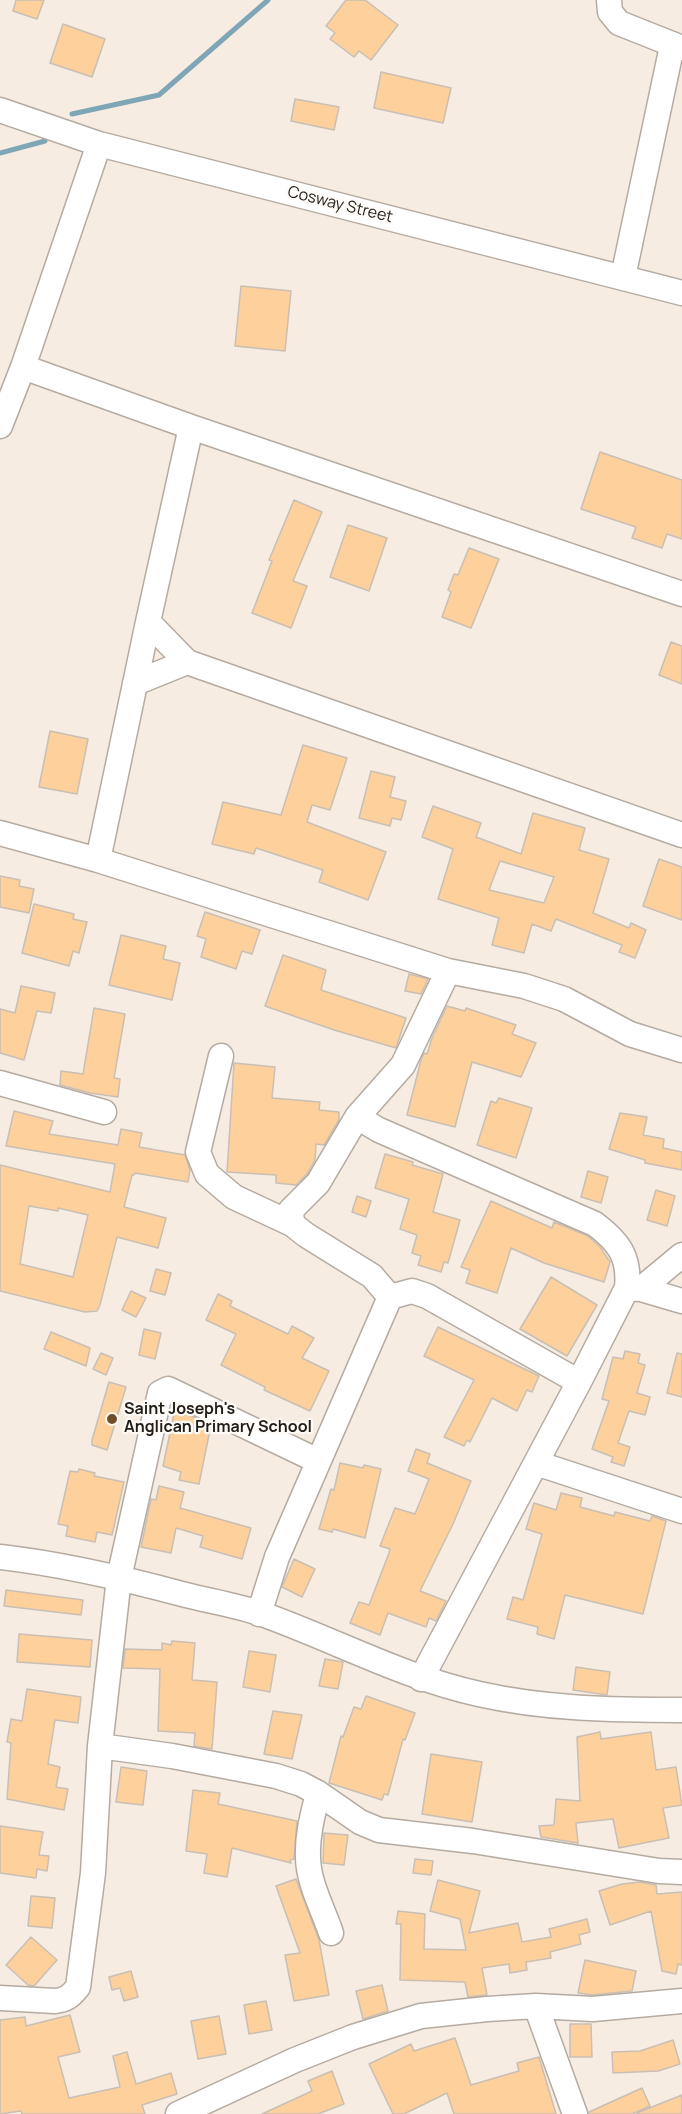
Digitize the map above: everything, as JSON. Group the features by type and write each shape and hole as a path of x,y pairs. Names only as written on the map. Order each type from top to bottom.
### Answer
{"street":[{"path":"609,0 610,12 619,23 677,47 623,277"},
{"name":"Cosway Street","path":"0,110 99,144 682,293"},
{"path":"0,426 23,367 99,144"},
{"path":"23,367 191,427 682,594"},
{"path":"98,860 191,427"},
{"path":"148,622 187,662 682,836"},
{"path":"135,683 187,662"},
{"path":"0,833 98,860 448,971 524,986 564,999 630,1034 682,1050"},
{"path":"292,1224 291,1210 318,1183 357,1117 403,1065 448,971"},
{"path":"221,1056 198,1152 207,1174 234,1197 292,1224 372,1276 390,1297"},
{"path":"0,1083 104,1112"},
{"path":"357,1117 379,1130 595,1224 612,1236 624,1254 634,1289"},
{"path":"421,1679 579,1382 634,1289 682,1255"},
{"path":"634,1289 682,1301"},
{"path":"390,1297 412,1291 427,1296 579,1382"},
{"path":"259,1614 277,1557 390,1297"},
{"path":"0,1998 64,2000 78,1987 93,1873 99,1746 119,1578 160,1393 168,1389 318,1461"},
{"path":"536,1463 682,1511"},
{"path":"0,1557 29,1560 119,1578 259,1614 421,1679 480,1694 547,1705 622,1710 682,1710"},
{"path":"99,1746 172,1756 276,1776 301,1784 360,1822 379,1830 473,1841 659,1871 682,1872"},
{"path":"318,1793 310,1822 308,1859 311,1877 331,1933"},
{"path":"178,2114 248,2080 343,2041 421,2016 536,2006 593,2009 682,2001"},
{"path":"536,2006 575,2114"}],"building":[{"path":"16,0 44,0 37,19 13,11"},
{"path":"346,0 365,0 398,25 371,60 359,51 354,57 330,39 335,33 326,26"},
{"path":"63,24 105,39 92,77 50,63"},
{"path":"381,72 451,88 443,123 374,108"},
{"path":"295,99 339,107 334,130 291,121"},
{"path":"241,286 291,291 285,351 235,346"},
{"path":"600,452 682,480 682,539 667,534 662,548 632,538 636,527 581,509"},
{"path":"294,500 322,512 293,581 307,586 291,628 252,613 272,561 269,560"},
{"path":"348,525 387,538 369,591 330,577"},
{"path":"469,548 499,559 471,628 442,617 451,592 448,590 454,574 458,575"},
{"path":"671,642 682,646 682,684 659,675"},
{"path":"50,731 88,739 77,794 39,787"},
{"path":"303,745 347,758 330,810 312,805 307,822 386,852 368,900 319,882 323,870 256,848 254,854 212,844 223,802 281,815"},
{"path":"371,771 395,777 390,797 406,801 401,820 392,818 390,826 359,818"},
{"path":"433,806 481,823 476,837 521,854 533,813 585,828 579,850 609,859 593,913 629,928 631,923 646,930 635,958 619,952 622,945 556,919 551,931 532,924 524,953 492,945 499,918 438,899 453,849 422,837","holes":["500,861 554,877 544,903 489,890"]},
{"path":"659,859 682,867 682,920 643,906"},
{"path":"0,876 20,880 19,886 34,889 29,913 0,907"},
{"path":"34,904 74,914 73,919 87,922 79,953 73,951 69,966 22,953"},
{"path":"205,912 260,930 252,954 242,951 236,969 201,957 206,939 197,936"},
{"path":"121,935 166,946 163,959 180,963 172,1000 109,985"},
{"path":"283,955 326,970 321,990 406,1018 396,1048 265,1006"},
{"path":"409,974 428,979 421,994 405,991"},
{"path":"21,986 55,993 51,1013 37,1011 24,1060 0,1053 0,1009 15,1013"},
{"path":"447,1006 465,1011 466,1008 516,1025 512,1034 536,1043 521,1077 472,1062 455,1127 407,1115 421,1060 424,1053 427,1054"},
{"path":"94,1008 125,1014 114,1078 120,1079 118,1097 60,1085 61,1071 83,1074"},
{"path":"234,1063 275,1067 272,1098 320,1102 319,1110 339,1112 339,1120 324,1145 316,1144 315,1160 307,1174 296,1185 276,1183 276,1175 227,1172"},
{"path":"499,1098 532,1108 516,1158 477,1145 491,1101 496,1103"},
{"path":"14,1111 53,1121 49,1134 118,1145 121,1129 142,1133 139,1147 185,1155 190,1170 188,1182 135,1173 132,1175 124,1207 166,1218 158,1248 117,1237 97,1311 85,1312 0,1291 0,1165 110,1192 115,1164 6,1146","holes":["29,1206 58,1211 58,1208 88,1215 73,1277 20,1264"]},
{"path":"620,1113 647,1117 643,1135 664,1139 663,1148 682,1152 682,1170 645,1163 645,1160 609,1149"},
{"path":"385,1154 443,1174 433,1212 460,1220 448,1263 444,1262 441,1272 418,1265 421,1256 412,1253 417,1235 400,1229 409,1199 375,1188"},
{"path":"588,1171 608,1177 601,1203 581,1197"},
{"path":"656,1190 675,1196 667,1226 647,1220"},
{"path":"357,1196 371,1201 366,1217 352,1212"},
{"path":"491,1201 552,1228 554,1222 588,1236 600,1247 610,1262 604,1282 544,1263 511,1248 497,1293 466,1283 470,1270 461,1267"},
{"path":"156,1269 171,1273 165,1295 150,1291"},
{"path":"551,1277 597,1305 567,1356 520,1329"},
{"path":"131,1291 146,1298 136,1317 122,1310"},
{"path":"218,1294 232,1301 230,1306 288,1334 292,1326 314,1338 302,1358 329,1371 310,1411 264,1390 265,1387 221,1365 236,1334 206,1320"},
{"path":"438,1327 539,1376 532,1392 527,1390 517,1411 492,1398 470,1442 467,1440 464,1446 444,1437 474,1380 424,1356"},
{"path":"144,1329 161,1333 155,1359 139,1355"},
{"path":"51,1332 90,1348 86,1366 44,1349"},
{"path":"625,1351 640,1354 638,1363 645,1365 637,1393 650,1397 645,1415 629,1411 618,1443 630,1447 624,1466 611,1462 613,1457 592,1449 609,1401 602,1399 613,1357 623,1359"},
{"path":"101,1353 113,1358 106,1375 93,1369"},
{"path":"677,1353 682,1354 682,1397 667,1393"},
{"path":"109,1382 126,1387 107,1450 92,1445 92,1440"},
{"path":"175,1409 211,1425 199,1484 179,1480 181,1472 163,1466"},
{"path":"416,1449 430,1454 427,1463 471,1481 420,1591 446,1601 436,1621 429,1618 426,1627 388,1613 380,1635 350,1623 359,1602 369,1605 389,1553 390,1549 380,1546 395,1508 415,1514 429,1479 408,1471"},
{"path":"340,1463 381,1469 365,1538 333,1529 332,1532 319,1529 331,1489 334,1490"},
{"path":"79,1469 95,1473 94,1476 124,1482 112,1535 97,1532 95,1542 66,1536 68,1526 58,1524 70,1471 78,1472"},
{"path":"159,1486 184,1492 180,1508 251,1528 242,1559 200,1547 203,1536 176,1528 171,1553 141,1547 151,1499 156,1500"},
{"path":"561,1493 582,1498 580,1507 614,1516 615,1512 650,1521 652,1516 666,1521 643,1614 565,1595 554,1639 537,1634 538,1627 507,1619 513,1597 523,1600 542,1534 526,1529 534,1503 556,1510"},
{"path":"294,1559 315,1569 302,1597 282,1587"},
{"path":"6,1590 83,1600 81,1615 4,1606"},
{"path":"19,1634 92,1640 90,1667 17,1662"},
{"path":"172,1641 195,1643 192,1680 217,1682 212,1749 194,1746 195,1733 158,1731 160,1669 123,1668 125,1649 162,1650 162,1643 171,1645"},
{"path":"249,1651 276,1655 270,1692 243,1687"},
{"path":"325,1659 343,1662 338,1689 319,1686"},
{"path":"576,1667 610,1672 607,1695 573,1690"},
{"path":"27,1689 81,1697 78,1723 55,1720 48,1764 60,1767 56,1787 68,1789 64,1810 7,1799 11,1743 7,1742 11,1719 22,1721"},
{"path":"366,1696 415,1713 405,1740 403,1739 388,1795 384,1794 382,1800 329,1783 341,1736 343,1737 354,1707 361,1709"},
{"path":"273,1711 302,1715 292,1759 264,1754"},
{"path":"600,1732 601,1739 651,1732 656,1770 676,1767 682,1805 663,1808 669,1838 619,1848 613,1819 576,1823 578,1843 541,1837 539,1826 554,1825 556,1799 580,1801 577,1737"},
{"path":"431,1754 482,1762 472,1822 422,1814"},
{"path":"121,1767 147,1771 143,1805 116,1802"},
{"path":"193,1790 220,1793 218,1804 297,1821 294,1859 290,1860 291,1863 232,1848 227,1877 204,1873 207,1854 186,1851"},
{"path":"0,1826 43,1832 39,1855 49,1856 47,1871 37,1869 36,1878 0,1873"},
{"path":"324,1833 348,1835 344,1865 323,1863"},
{"path":"415,1859 433,1861 431,1875 413,1873"},
{"path":"296,1879 319,1940 329,1995 294,2001 285,1955 300,1953 276,1886"},
{"path":"438,1880 480,1891 469,1933 518,1923 522,1942 551,1937 549,1929 587,1919 590,1932 579,1935 581,1944 550,1952 551,1958 526,1962 527,1970 510,1973 509,1964 482,1968 487,1995 468,1997 465,1982 400,1980 401,1924 396,1924 398,1911 425,1914 424,1949 466,1950 460,1919 430,1911"},
{"path":"640,1882 656,1885 657,1894 682,1892 682,1965 678,1964 676,1974 662,1971 651,1911 610,1925 599,1891 622,1884"},
{"path":"31,1896 55,1898 52,1928 28,1926"},
{"path":"31,1937 57,1960 34,1986 28,1985 6,1965"},
{"path":"585,1960 636,1971 632,1991 593,1995 578,1993"},
{"path":"131,1971 138,1997 124,2001 120,1988 112,1990 109,1977"},
{"path":"382,1985 388,2011 363,2019 356,1991"},
{"path":"266,2001 272,2030 249,2034 244,2005"},
{"path":"70,2015 80,2052 58,2057 69,2098 120,2087 113,2056 127,2052 136,2084 171,2073 177,2094 142,2105 145,2114 22,2114 21,2111 0,2114 0,2020 25,2017 26,2026"},
{"path":"219,2016 226,2054 198,2059 191,2021"},
{"path":"570,2024 591,2024 592,2057 570,2057"},
{"path":"455,2038 471,2085 519,2071 517,2063 539,2057 556,2114 454,2114 447,2093 404,2114 393,2114 369,2064 411,2044 414,2051"},
{"path":"673,2040 680,2064 658,2071 613,2073 612,2052 640,2051"},
{"path":"332,2071 344,2104 318,2114 262,2114 312,2091 308,2081"},
{"path":"642,2088 650,2106 632,2114 589,2114 589,2112"},
{"path":"682,2095 682,2114 637,2114 637,2113"}],"waterway":[{"path":"72,114 159,95 268,0"},
{"path":"0,153 45,141"}],"place":[{"name":"Saint Joseph's Anglican Primary School","path":"112,1419"}]}
